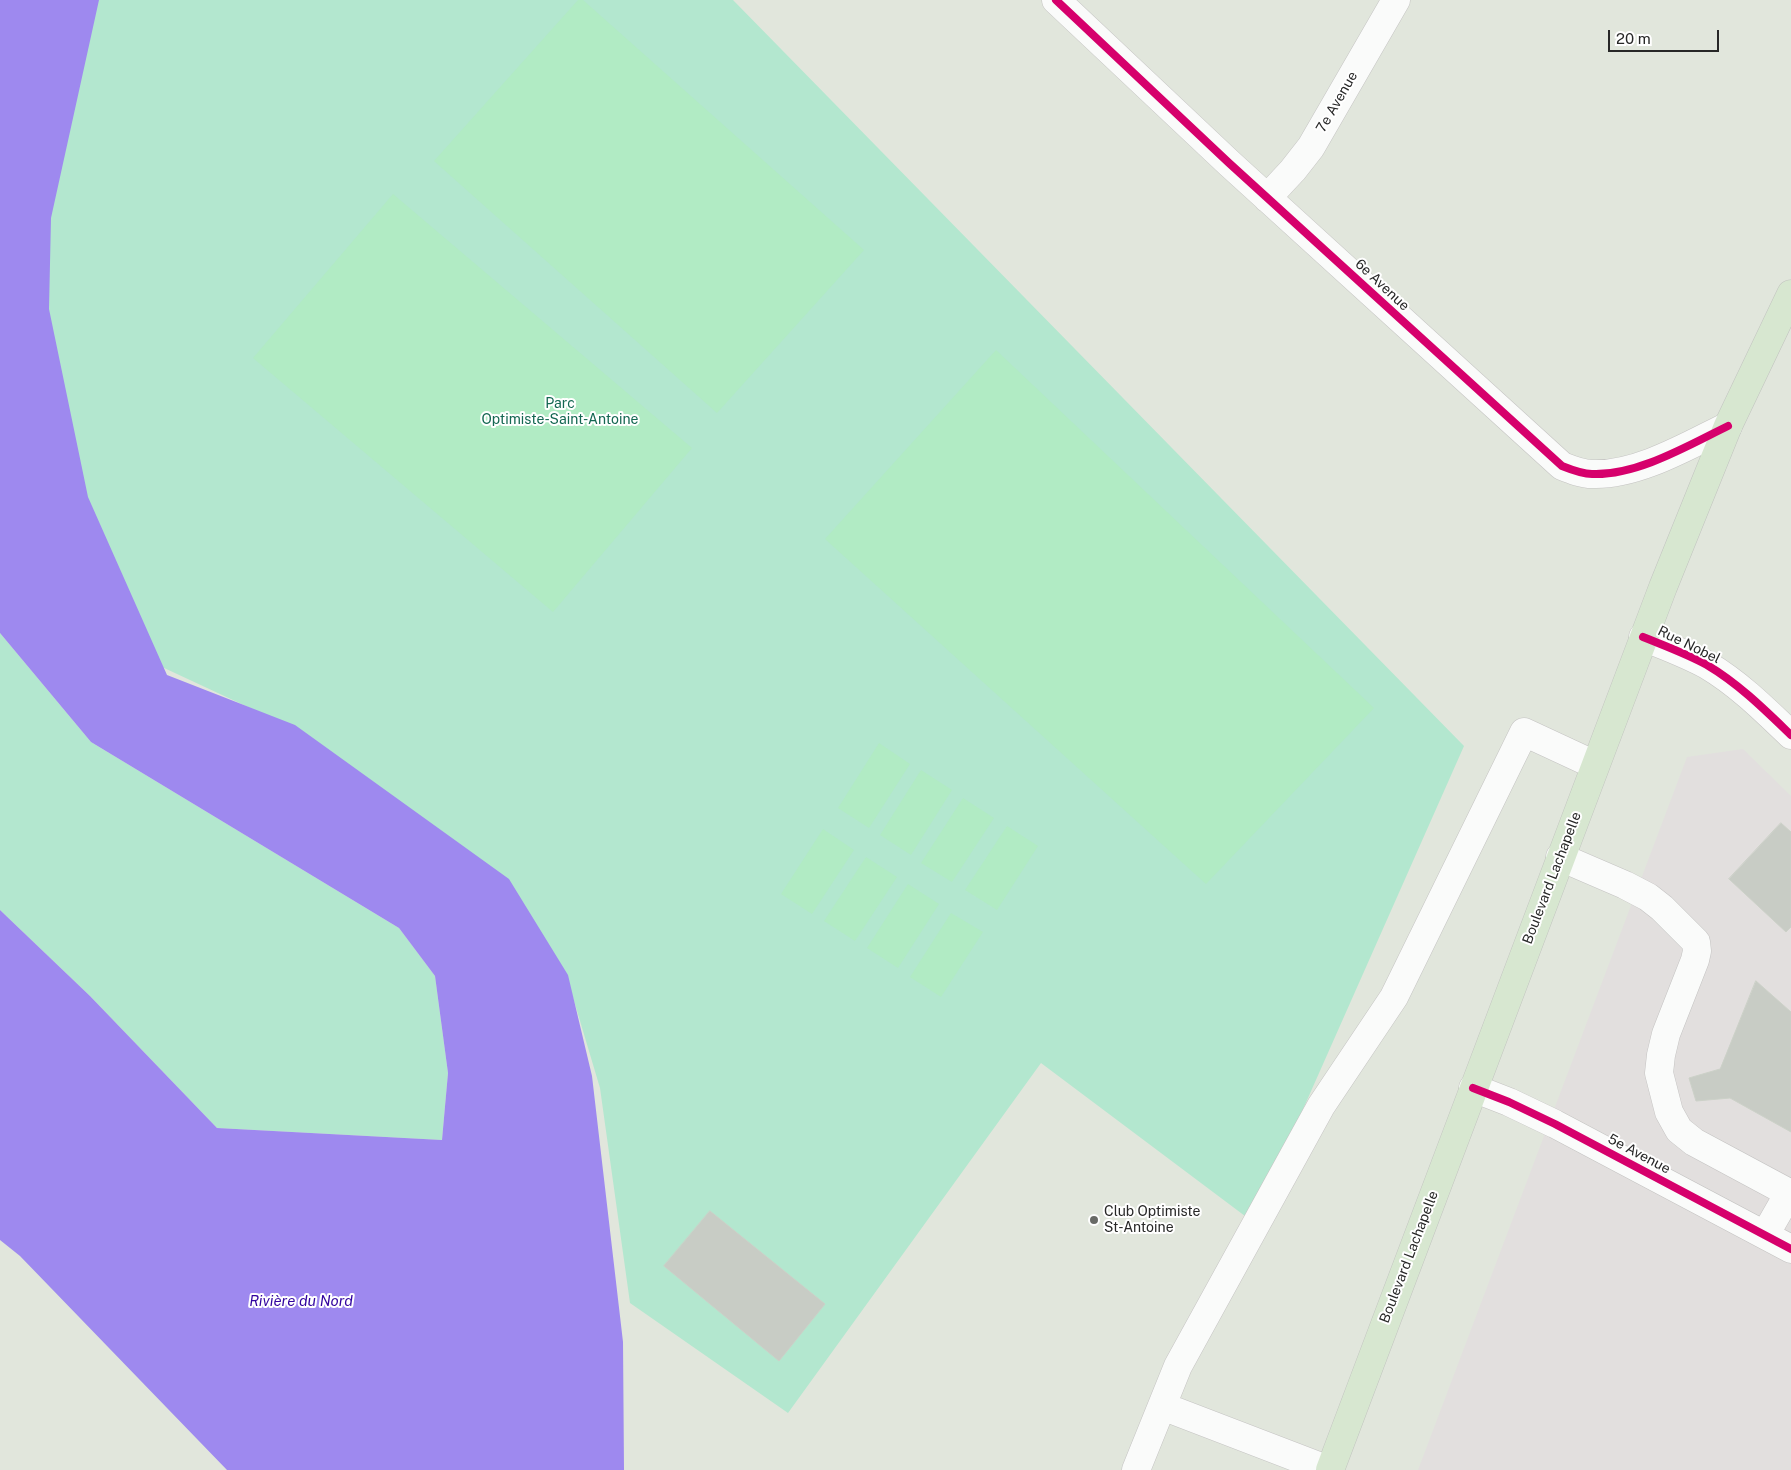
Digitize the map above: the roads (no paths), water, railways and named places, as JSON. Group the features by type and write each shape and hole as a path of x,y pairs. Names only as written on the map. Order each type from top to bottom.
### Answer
{"main road":[{"name":"Boulevard Lachapelle","path":"1330,1470 1643,637 1728,426 1791,294"}],"street":[{"name":"6e Avenue","path":"1056,0 1267,198 1562,466 1578,472 1593,474 1641,466 1660,459 1728,426"},
{"name":"7e Avenue","path":"1267,198 1311,147 1396,0"},
{"name":"Rue Nobel","path":"1643,637 1683,654 1717,672 1752,698 1791,735"},
{"path":"1136,1470 1178,1366 1317,1114 1394,997 1524,732 1595,765"},
{"path":"1560,857 1648,896 1696,942 1695,960 1666,1034 1659,1073 1669,1112 1679,1130 1694,1142 1790,1194 1765,1235"},
{"name":"5e Avenue","path":"1473,1088 1509,1102 1555,1124 1791,1249"},
{"path":"1162,1406 1330,1470"}],"water":[{"name":"Rivière du Nord","path":"0,0 99,0 51,218 49,309 88,497 167,675 295,725 509,879 568,975 592,1076 623,1342 624,1470 227,1470 20,1256 0,1240 0,910 90,996 217,1128 442,1140 448,1073 435,976 399,928 91,742 0,633"}],"place":[{"name":"Club Optimiste St-Antoine","path":"1094,1220"}],"park label":[{"name":"Parc Optimiste-Saint-Antoine","path":"560,412"}]}
